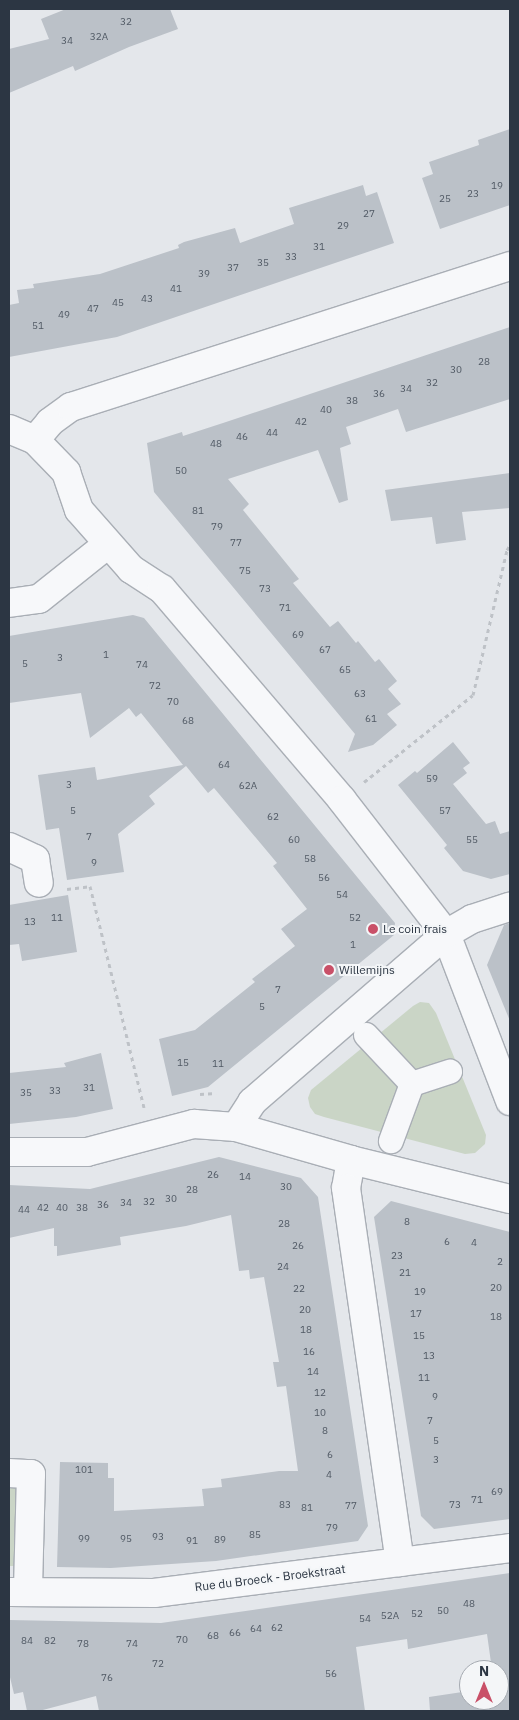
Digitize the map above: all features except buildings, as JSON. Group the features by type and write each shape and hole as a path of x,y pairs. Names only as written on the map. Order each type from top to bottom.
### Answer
{"street":[{"path":"35,440 50,422 71,407 510,266"},
{"path":"9,429 35,440 66,472 79,510 131,569 162,589 342,800 446,934 510,1101"},
{"path":"9,603 39,599 108,544"},
{"path":"9,846 35,859 39,884"},
{"path":"236,1127 252,1102 446,934 472,919 510,906"},
{"path":"366,1035 412,1084"},
{"path":"412,1084 458,1069"},
{"path":"392,1141 412,1084"},
{"path":"9,1152 87,1152 194,1124 236,1127 351,1160 510,1199"},
{"path":"351,1160 346,1188 400,1562"},
{"name":"Rue du Broeck - Broekstraat","path":"9,1474 31,1474 18,1592 154,1593 510,1548"}],"path":[{"path":"342,800 473,694 507,550 510,546"},
{"path":"39,884 40,892 90,886 144,1108 153,1106"},
{"path":"197,1094 216,1093"}],"green space":[{"path":"420,1002 429,1003 436,1013 486,1135 485,1144 475,1153 465,1154 324,1117 315,1114 310,1107 308,1098 311,1090"},
{"path":"9,1484 15,1487 18,1496 15,1566 9,1566"}],"place":[{"name":"Le coin frais","path":"373,929"},
{"name":"Willemijns","path":"329,970"}]}
